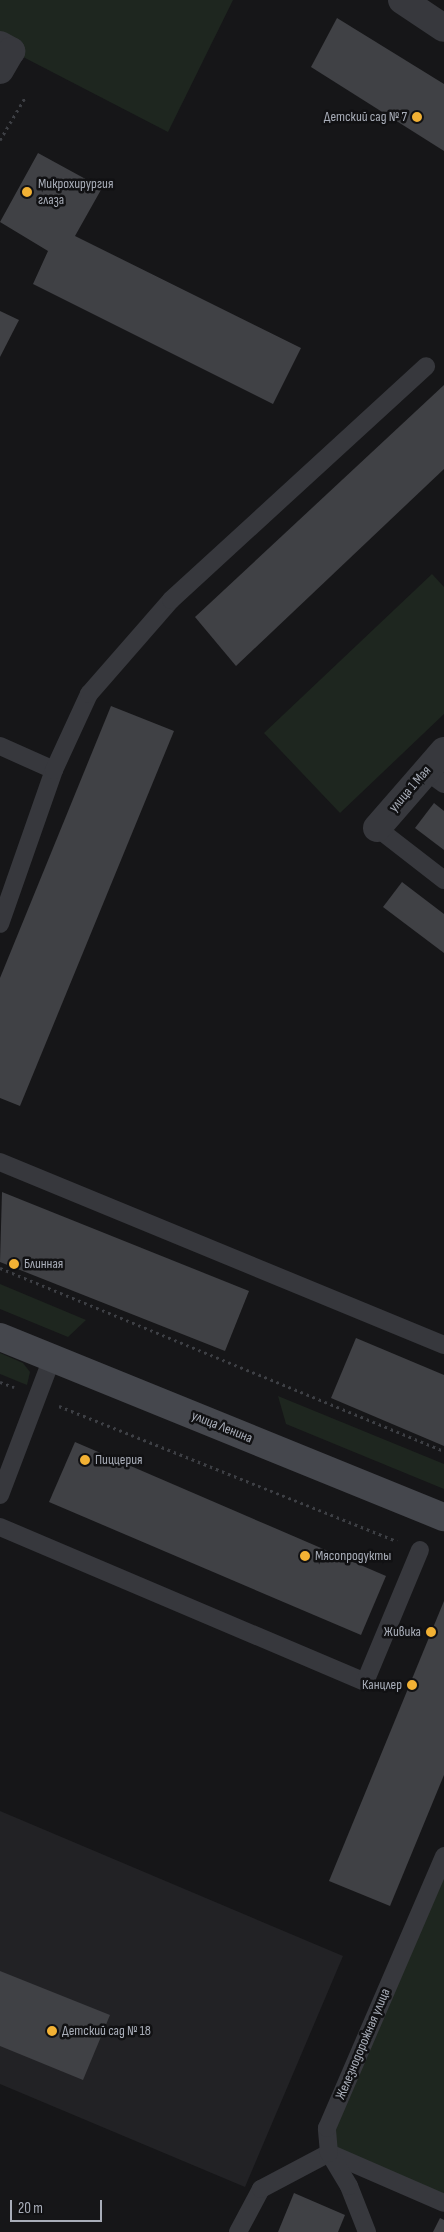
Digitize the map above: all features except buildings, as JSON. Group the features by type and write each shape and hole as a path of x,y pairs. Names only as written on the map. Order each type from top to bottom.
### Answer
{"main road":[{"name":"улица Ленина","path":"0,1337 444,1517"}],"street":[{"path":"402,0 444,28"},
{"name":"улица 1 Мая","path":"377,828 435,777 444,751"}],"lane":[{"path":"0,924 54,770 89,694 171,600 426,366"},
{"path":"0,746 54,770"},
{"path":"377,828 444,880"},
{"path":"0,1162 444,1345"},
{"path":"0,1495 52,1358"},
{"path":"0,1527 366,1682 420,1550"},
{"name":"Железнодорожная улица","path":"367,2232 349,2186 329,2152 327,2128 444,1856"},
{"path":"238,2232 261,2189 329,2152 444,2203"}],"path":[{"path":"0,140 26,96"},
{"path":"0,1268 444,1451"},
{"path":"0,1382 420,1550"}],"shaded area":[{"path":"0,0 233,0 168,132 0,45"},
{"path":"432,574 444,587 444,714 340,813 264,733"},
{"path":"0,1284 86,1320 68,1337 0,1309"},
{"path":"0,1353 23,1363 30,1372 27,1385 0,1374"},
{"path":"278,1396 444,1464 444,1489 286,1424"},
{"path":"0,1811 343,1956 245,2187 0,2084"},
{"path":"444,1856 444,2203 329,2153 327,2128"}],"place":[{"name":"Детский сад № 7","path":"417,117"},
{"name":"Микрохирургия глаза","path":"27,192"},
{"name":"Блинная","path":"14,1264"},
{"name":"Пиццерия","path":"85,1460"},
{"name":"Мясопродукты","path":"305,1556"},
{"name":"Живика","path":"431,1632"},
{"name":"Канцлер","path":"412,1685"},
{"name":"Детский сад № 18","path":"52,2031"}]}
